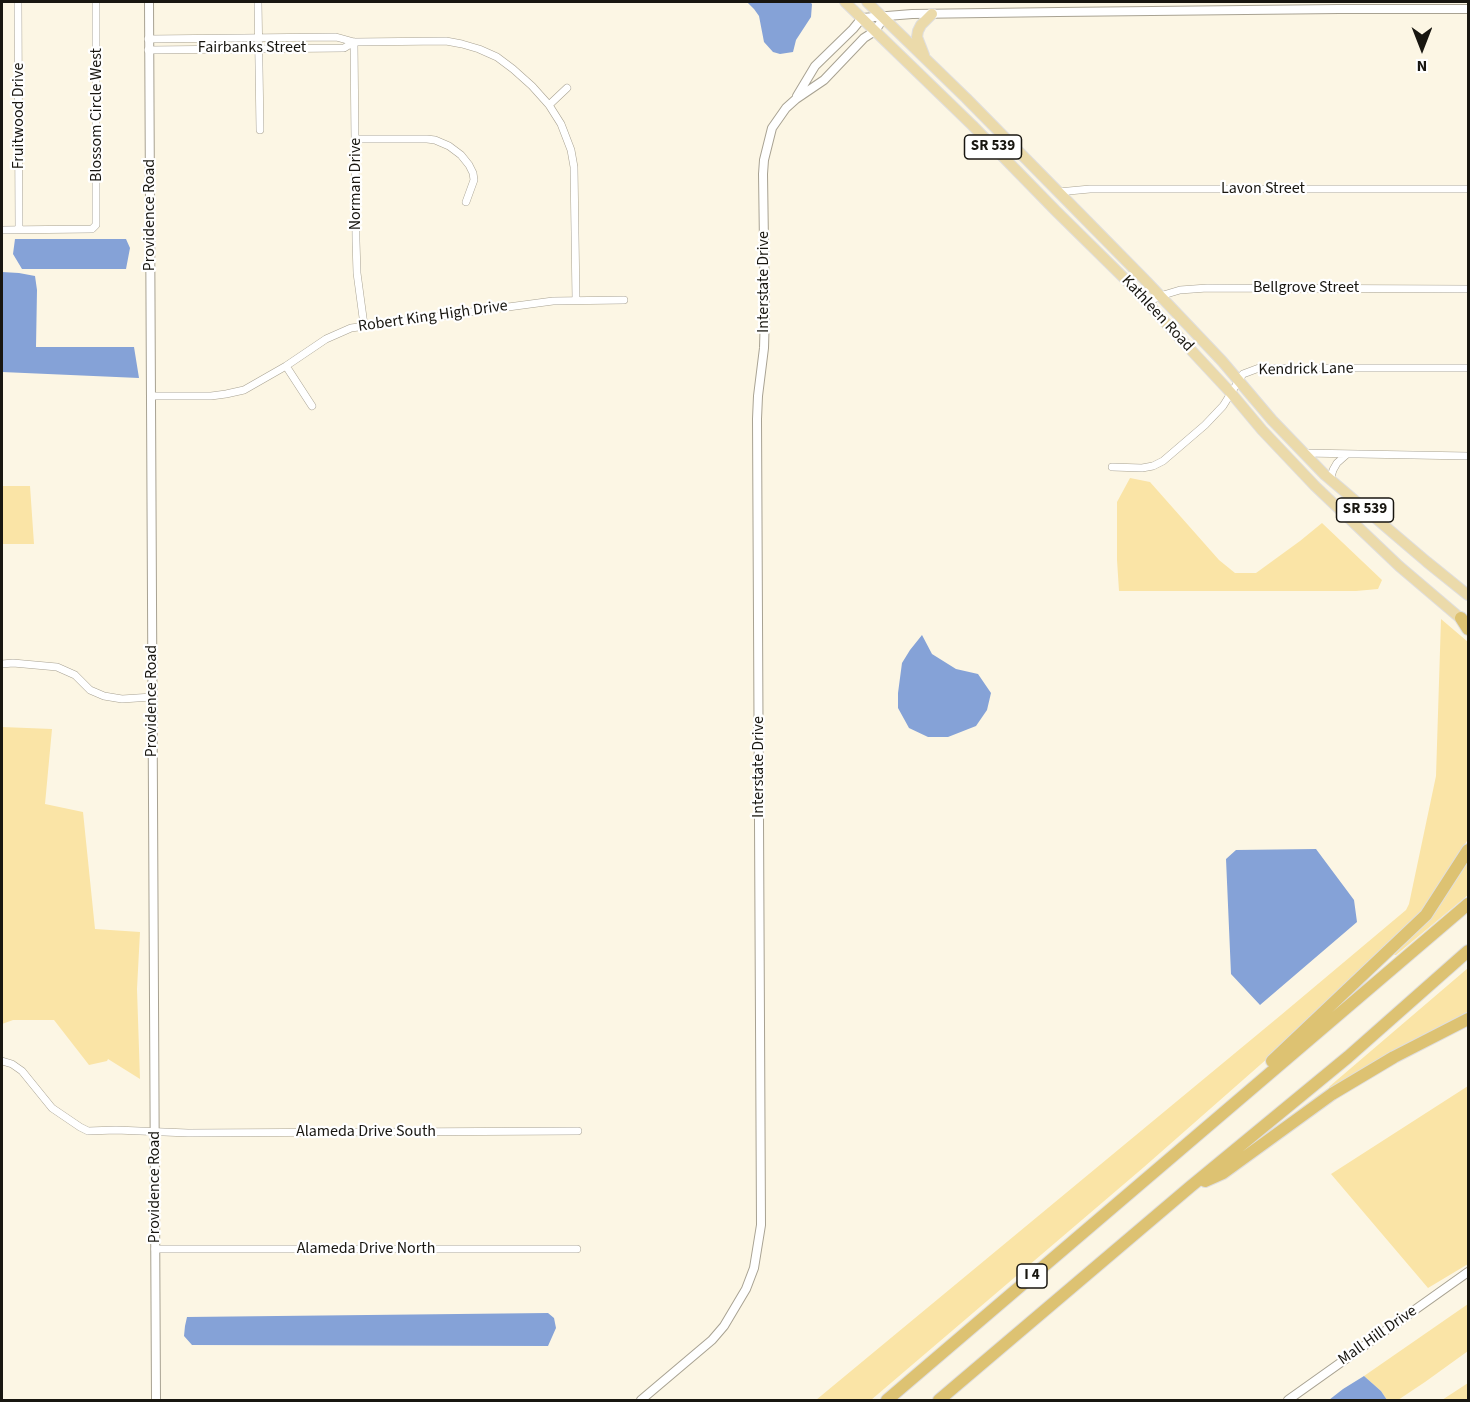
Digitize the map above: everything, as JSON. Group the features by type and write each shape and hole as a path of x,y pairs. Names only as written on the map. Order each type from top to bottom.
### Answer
{"highway":[{"path":"1177,1152 1426,915 1468,850"},
{"name":"I 4","path":"886,1401 1468,904"},
{"name":"I 4","path":"939,1401 1190,1187 1348,1057 1468,951"},
{"path":"1190,1187 1223,1173 1332,1094 1394,1057 1468,1019"}],"main road":[{"name":"Kathleen Road","path":"845,2 972,125 1124,278 1316,486 1399,566 1466,624"},
{"name":"Kathleen Road","path":"867,2 1160,296 1330,480 1468,595"},
{"path":"927,60 917,37 921,25 932,14"}],"street":[{"name":"Fruitwood Drive","path":"18,2 19,230"},
{"name":"Blossom Circle West","path":"19,230 92,229 96,225 96,2"},
{"name":"Providence Road","path":"148,2 156,1401"},
{"path":"258,2 260,130"},
{"path":"862,18 932,14 1468,9"},
{"name":"Interstate Drive","path":"641,1401 712,1341 724,1326 746,1289 753,1268 761,1225 757,419 765,313 764,160 772,128 786,108 824,80 864,38 875,31 884,17"},
{"name":"Interstate Drive","path":"796,99 815,66 862,18"},
{"name":"Fairbanks Street","path":"148,39 336,37 354,42 446,41 470,46 497,57 532,86 549,105 561,124 571,150 574,167 576,300"},
{"name":"Fairbanks Street","path":"148,50 344,48 354,42"},
{"name":"Norman Drive","path":"354,42 357,273 364,326"},
{"path":"549,105 567,88"},
{"path":"356,139 427,139 449,146 461,155 473,173 474,180 466,202"},
{"name":"Lavon Street","path":"1058,192 1090,189 1468,189"},
{"path":"2,230 19,230"},
{"name":"Bellgrove Street","path":"1147,303 1180,290 1207,288 1468,289"},
{"name":"Robert King High Drive","path":"151,396 199,397 244,390 286,366 326,339 351,328 526,304 576,300 624,300"},
{"path":"286,366 312,406"},
{"name":"Kendrick Lane","path":"1112,467 1142,468 1154,466 1163,461 1205,425 1223,406 1244,374 1259,368 1468,368"},
{"path":"1304,453 1468,456"},
{"path":"1330,480 1337,463 1346,454"},
{"path":"2,664 57,667 75,675 90,690 104,696 122,699 152,697"},
{"name":"Alameda Drive South","path":"2,1061 22,1071 52,1108 88,1131 188,1133 578,1131"},
{"name":"Alameda Drive North","path":"155,1249 577,1249"},
{"name":"Mall Hill Drive","path":"1288,1401 1468,1272"}],"shaded area":[{"path":"1130,478 1150,482 1219,560 1235,573 1256,573 1322,523 1382,580 1378,589 1356,591 1119,591 1117,502"},
{"path":"2,486 30,486 34,544 2,544"},
{"path":"1441,619 1468,642 1468,839 1447,876 1416,921 1310,1021 1144,1167 871,1400 816,1400 1406,910 1436,776"},
{"path":"2,727 52,729 45,804 83,812 95,929 140,932 137,989 140,1079 108,1059 89,1065 54,1020 13,1020 2,1024"},
{"path":"1468,859 1468,895 1394,955 1422,924"},
{"path":"1468,968 1468,1017 1330,1091 1328,1089 1330,1086"},
{"path":"1468,1086 1468,1264 1428,1288 1331,1174"},
{"path":"1468,1304 1468,1351 1425,1382 1398,1400 1387,1400 1381,1391 1364,1376"},
{"path":"1468,1383 1468,1400 1442,1400"}],"water":[{"path":"747,2 810,2 812,4 811,17 796,40 793,52 780,54 773,52 764,42 759,16"},
{"path":"15,239 126,239 130,248 126,269 22,269 13,254"},
{"path":"2,272 35,276 37,290 36,347 134,347 139,378 2,372"},
{"path":"922,635 932,654 956,669 978,674 991,693 987,710 976,726 948,737 928,737 909,728 898,708 902,663"},
{"path":"1316,849 1354,900 1357,922 1260,1005 1231,974 1226,859 1236,850"},
{"path":"548,1313 554,1318 556,1328 548,1346 192,1345 184,1336 187,1317"},
{"path":"1364,1376 1381,1391 1387,1400 1329,1400 1343,1389"}]}
